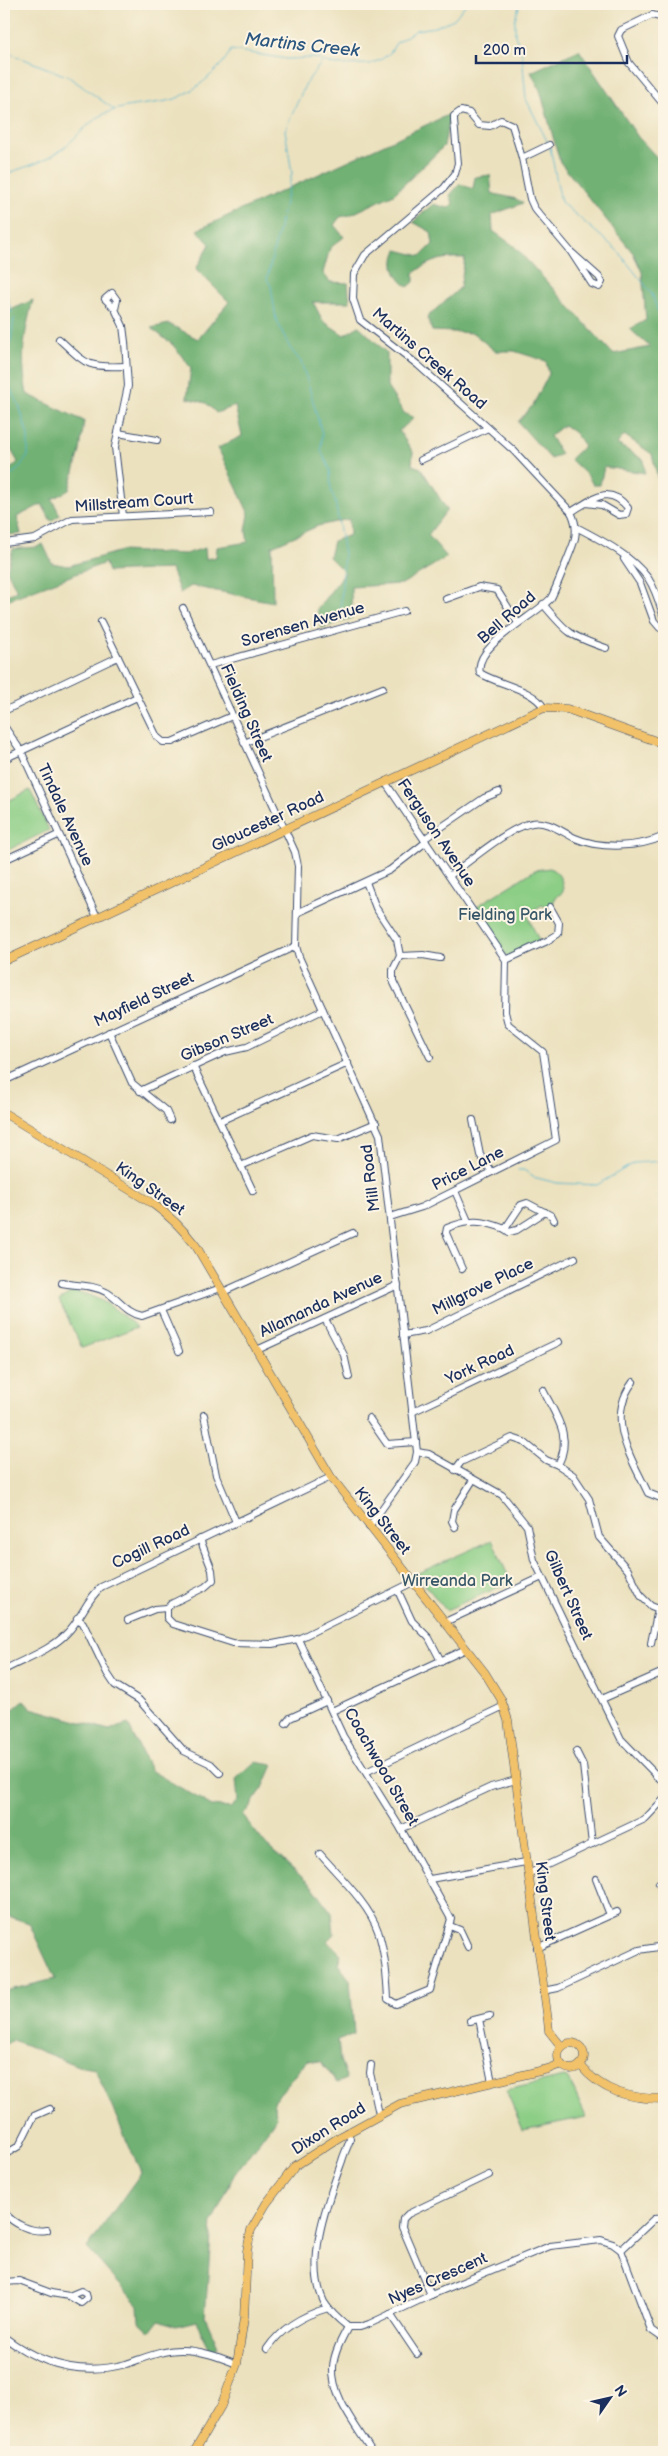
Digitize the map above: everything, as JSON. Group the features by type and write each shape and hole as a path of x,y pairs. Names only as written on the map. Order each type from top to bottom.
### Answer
{"main road":[{"path":"544,708 567,709 664,744"},
{"name":"Gloucester Road","path":"4,961 544,708"},
{"name":"King Street","path":"4,1113 169,1215 196,1246 332,1477 369,1527 485,1673 504,1706 516,1780 543,1991 550,2031 562,2046"},
{"path":"568,2043 580,2046 583,2054 580,2065 570,2068 561,2064 558,2057 562,2046 568,2043"},
{"name":"Dixon Road","path":"194,2452 221,2406 237,2364 244,2318 247,2250 251,2230 266,2204 295,2166 348,2132 400,2104 548,2069 561,2064"},
{"path":"580,2065 592,2079 618,2094 645,2099 664,2099"}],"street":[{"path":"664,18 652,15 621,30 618,36 629,63 664,105"},
{"name":"Martins Creek Road","path":"488,428 418,366 360,320 353,299 354,274 365,256 451,180 458,162 454,121 456,113 465,111 474,117 479,124 490,126 501,120 512,125 522,158 530,199 534,208 572,252 599,277 602,282 599,287 592,284 572,252"},
{"path":"522,158 549,145"},
{"path":"115,309 123,326 128,386 115,447 123,516"},
{"path":"59,339 84,363 105,367 126,366"},
{"path":"421,460 488,428 514,451 571,512 576,527 639,568 648,579 664,618"},
{"path":"118,433 157,440"},
{"path":"571,512 586,503 601,494 613,495 628,508 626,514 619,515 602,505 586,503"},
{"name":"Millstream Court","path":"4,543 36,539 72,519 211,512"},
{"name":"Bell Road","path":"544,708 530,694 494,681 480,673 480,662 488,650 543,604 555,589 575,539 576,527"},
{"path":"618,553 631,567 640,584 654,621 660,628 664,627"},
{"path":"446,599 480,588 497,590 518,623"},
{"path":"543,604 564,630 575,637 606,648"},
{"name":"Fielding Street","path":"182,608 210,665 284,829"},
{"name":"Sorensen Avenue","path":"210,665 404,611"},
{"path":"101,622 157,737 163,742 172,742 232,716"},
{"path":"4,711 118,657"},
{"path":"244,743 383,688"},
{"path":"4,759 137,697"},
{"name":"Tindale Avenue","path":"4,726 21,751 97,917"},
{"name":"Ferguson Avenue","path":"385,782 506,960"},
{"path":"297,912 390,870 425,840 484,798 499,792"},
{"path":"449,876 518,828 534,822 551,825 577,839 607,846 651,842 664,836"},
{"name":"Mill Road","path":"284,829 297,858 296,946 299,957 380,1135 417,1452"},
{"path":"4,860 58,835"},
{"path":"366,882 376,908 398,940 400,956 393,970 393,981 430,1057"},
{"path":"506,960 558,934 559,923 550,907"},
{"name":"Mayfield Street","path":"4,1081 296,946"},
{"path":"400,956 423,955 440,958"},
{"name":"Price Lane","path":"390,1217 422,1207 556,1140 543,1052 508,1024 505,1012 506,960"},
{"name":"Gibson Street","path":"140,1091 225,1052 247,1047 323,1010"},
{"path":"109,1032 132,1083 166,1111 170,1120"},
{"path":"220,1121 348,1063"},
{"path":"194,1066 253,1191"},
{"path":"474,1120 480,1155 492,1172"},
{"path":"241,1166 312,1135 338,1140 376,1123"},
{"path":"456,1191 468,1221"},
{"path":"504,1229 521,1205 527,1203 552,1216 554,1220"},
{"path":"462,1269 446,1233 448,1228 468,1221 492,1224 509,1232 518,1230 544,1212"},
{"path":"62,1283 100,1289 137,1315 147,1315 222,1290 353,1233"},
{"name":"Millgrove Place","path":"403,1335 426,1331 574,1258"},
{"name":"Allamanda Avenue","path":"257,1350 398,1285"},
{"path":"161,1310 179,1351"},
{"path":"324,1319 344,1355 349,1377"},
{"name":"York Road","path":"412,1412 559,1342"},
{"path":"633,1382 626,1391 620,1412 619,1425 624,1442 648,1493 663,1498 664,1510"},
{"path":"543,1390 564,1435 565,1452 558,1465"},
{"path":"204,1415 216,1475 236,1522"},
{"path":"369,1418 387,1444 416,1442"},
{"path":"455,1470 461,1462 512,1438 524,1442 546,1460 573,1475 589,1500 599,1537 628,1570 641,1596 661,1610 651,1643"},
{"path":"369,1527 415,1462 417,1452"},
{"name":"Gilbert Street","path":"417,1452 429,1454 502,1495 527,1526 534,1560 621,1739 664,1783"},
{"name":"Cogill Road","path":"4,1670 57,1642 69,1632 89,1598 101,1587 332,1477"},
{"path":"455,1527 452,1521 454,1510 473,1480"},
{"path":"128,1620 155,1608 167,1608 175,1601 205,1587 213,1580 212,1570 200,1540"},
{"path":"445,1622 542,1576"},
{"path":"167,1608 167,1618 173,1624 233,1643 258,1645 298,1639 413,1582"},
{"path":"398,1591 412,1622 429,1638 441,1661"},
{"path":"77,1618 83,1623 107,1674 115,1685 139,1700 184,1750 211,1764 220,1773"},
{"name":"Coachwood Street","path":"298,1639 343,1736 430,1879 451,1919 450,1926"},
{"path":"332,1711 466,1649"},
{"path":"602,1699 661,1672"},
{"path":"286,1723 290,1718 327,1701"},
{"path":"366,1772 504,1706"},
{"path":"576,1751 583,1765 592,1844"},
{"path":"656,1776 664,1768"},
{"path":"401,1829 491,1787 516,1780"},
{"path":"528,1874 645,1819 664,1799"},
{"path":"320,1854 370,1914 378,1931 387,1974 388,1999 396,2004 430,1990 450,1926 460,1930 468,1947"},
{"path":"430,1879 526,1862"},
{"path":"596,1880 610,1915"},
{"path":"538,1948 617,1912"},
{"path":"543,1991 558,1988 639,1950 664,1946 664,1975"},
{"path":"470,2021 490,2016"},
{"path":"479,2019 492,2082"},
{"path":"371,2065 370,2073 379,2114"},
{"path":"4,2155 20,2146 34,2116 50,2109"},
{"path":"348,2132 350,2139 319,2240 317,2276 328,2308 348,2327 338,2346 333,2368 338,2395 372,2452"},
{"path":"338,2138 345,2152"},
{"path":"431,2295 402,2227 403,2219 408,2214 489,2175"},
{"path":"4,2212 10,2219 39,2232 48,2230"},
{"path":"664,2218 654,2219 621,2250 651,2330 664,2339"},
{"name":"Nyes Crescent","path":"348,2327 360,2327 431,2295 550,2246 601,2240 613,2244 621,2250"},
{"path":"4,2282 19,2281 51,2293 69,2296"},
{"path":"267,2349 276,2336 287,2328 328,2308"},
{"path":"390,2314 417,2354"},
{"path":"4,2337 34,2357 70,2368 107,2368 166,2351 182,2350 200,2352 237,2364"}],"green space":[{"path":"579,50 638,137 664,165 664,489 660,488 652,454 624,435 617,444 644,460 645,473 604,467 600,485 593,485 588,476 570,459 584,446 575,433 564,425 550,436 561,454 551,459 518,422 533,405 549,374 546,361 514,351 495,351 473,333 432,331 427,317 460,288 465,258 444,259 426,265 414,273 414,282 408,287 397,275 394,265 397,250 421,256 433,244 431,232 413,222 433,204 448,208 453,203 450,195 460,184 473,189 475,177 490,175 492,193 516,199 523,203 492,215 493,231 514,246 613,354 650,347 630,329 646,320 642,272 633,253 560,162 540,90 531,72"},
{"path":"450,114 444,146 394,194 350,215 340,217 334,225 344,237 330,248 323,273 330,282 348,283 350,302 313,302 323,321 344,335 359,326 387,353 387,387 404,413 414,418 399,431 413,452 412,465 421,468 447,510 428,535 447,557 402,584 351,587 352,618 322,628 317,609 345,573 329,557 333,541 350,535 349,519 318,526 272,546 273,602 191,586 180,593 171,569 108,572 105,563 4,601 4,596 17,591 7,570 13,549 37,547 43,544 52,563 68,566 121,551 185,554 205,548 206,559 216,557 217,547 248,542 246,531 249,514 218,448 242,436 235,406 216,413 206,403 187,398 191,368 173,345 151,328 169,324 198,339 229,302 196,269 210,244 197,230"},
{"path":"33,300 27,324 23,357 27,394 84,421 80,451 69,490 52,499 60,515 51,521 42,504 17,517 21,534 4,535 4,475 18,462 4,438 4,313"},
{"path":"30,790 49,830 4,852 4,803"},
{"name":"Fielding Park","path":"550,868 560,878 563,892 556,897 553,903 546,907 542,905 527,914 540,943 508,958 474,908 535,870"},
{"path":"73,1291 100,1300 137,1327 82,1348 59,1300"},
{"name":"Wirreanda Park","path":"492,1540 511,1582 446,1610 416,1574"},
{"path":"24,1700 31,1708 109,1730 128,1724 150,1770 212,1806 230,1808 238,1801 236,1779 255,1762 273,1765 263,1788 243,1816 266,1845 313,1887 332,1913 334,1934 327,1941 341,1954 338,1964 350,1980 354,2034 338,2040 340,2060 347,2079 337,2083 321,2062 307,2060 273,2102 277,2117 234,2175 212,2222 205,2317 218,2347 211,2351 196,2321 176,2326 159,2320 150,2332 139,2322 138,2305 87,2248 141,2173 95,2069 78,2066 13,2040 4,2045 4,1994 9,1990 55,1979 29,1923 4,1915 4,1717"},
{"path":"564,2077 569,2079 586,2117 523,2130 506,2090"}],"waterway":[{"name":"Martins Creek","path":"4,175 53,155 67,145 90,123 104,114 127,107 167,101 185,94 212,74 227,58 231,50 287,59 314,58 335,65 370,64 382,59 390,53 396,43 416,30 435,27 454,19 466,4"},
{"path":"520,4 515,19 515,35 522,55 526,99 548,143"},
{"path":"4,51 69,77 115,110"},
{"path":"322,62 306,83 285,130 292,173 267,279 271,286 276,319 290,348 301,362 308,383 322,434 321,451 330,469 331,490 335,501 344,554 340,617"},
{"path":"550,147 561,202 617,250 652,294 664,329"},
{"name":"Martins Creek","path":"4,287 12,313"},
{"name":"Martins Creek","path":"4,482 19,468 28,456 28,436 19,405 9,386 7,349 11,340 14,318"},
{"path":"518,1170 524,1170 533,1177 557,1183 597,1185 634,1163 664,1161"}]}
